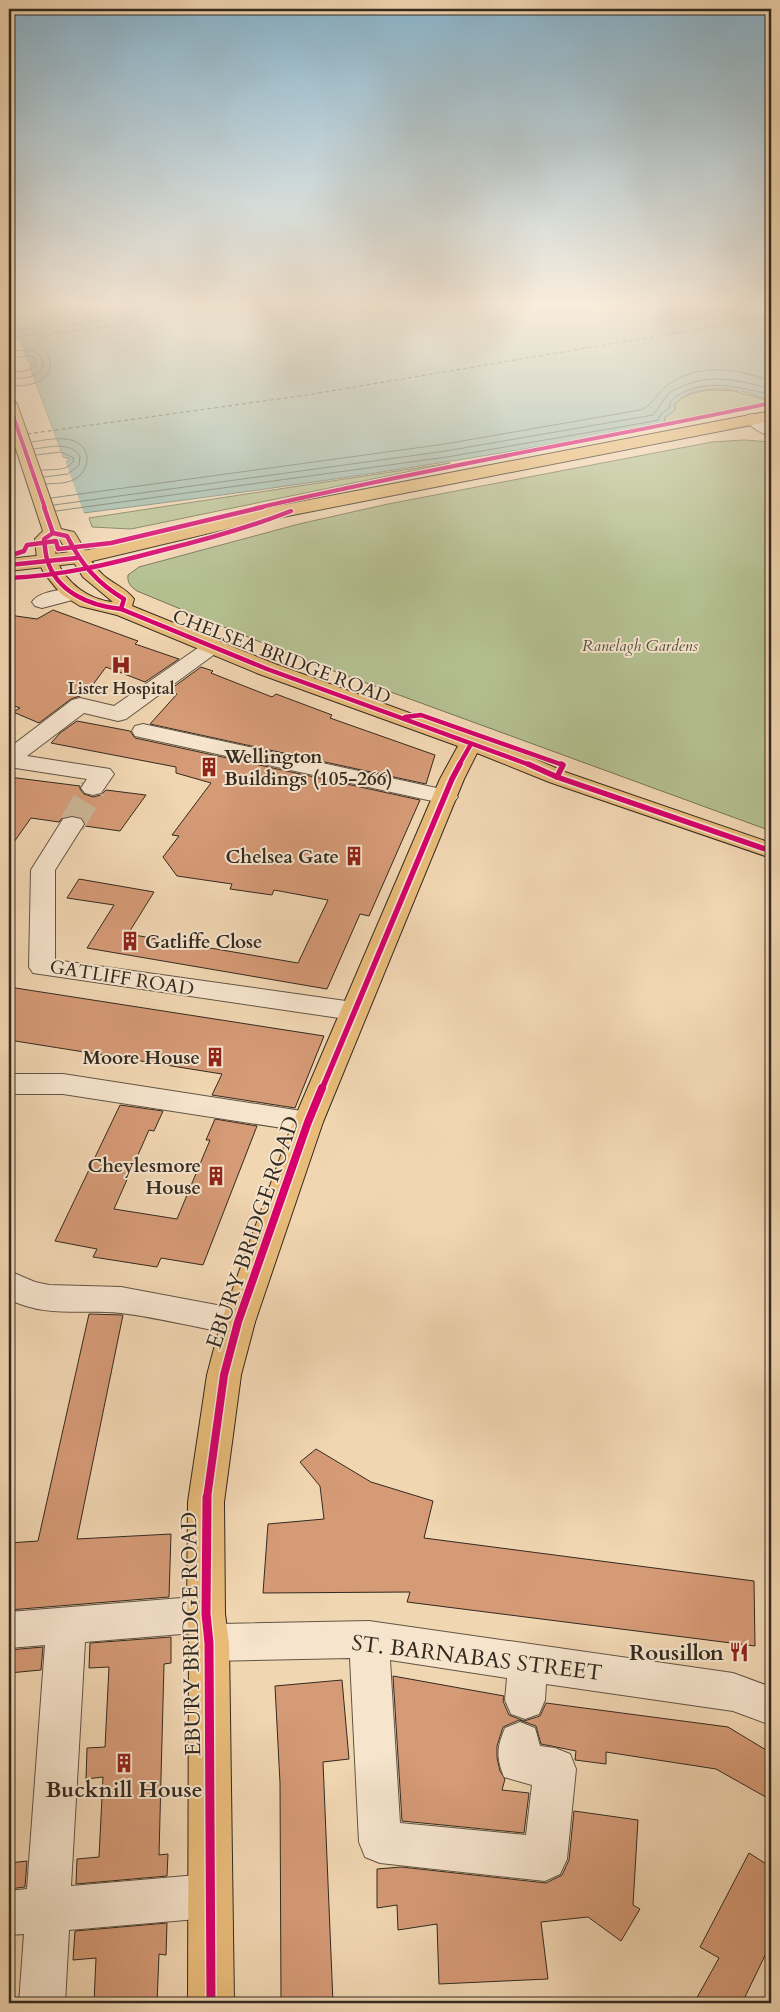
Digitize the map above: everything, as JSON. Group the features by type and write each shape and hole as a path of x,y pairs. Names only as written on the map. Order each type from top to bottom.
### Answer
{"main road":[{"path":"9,404 52,528 68,536 81,563 112,592 124,599 121,609"},
{"path":"9,578 259,525 291,511 429,481 648,441 771,416"},
{"path":"51,568 44,539 52,528"},
{"path":"9,565 51,568"},
{"name":"CHELSEA BRIDGE ROAD","path":"51,568 62,586 99,608 121,609 267,669 557,777 771,851"},
{"name":"EBURY BRIDGE ROAD","path":"211,2003 206,1502 224,1375 238,1322 308,1122 353,1011 456,770 471,744"}],"street":[{"path":"753,420 771,431"},
{"path":"42,602 59,596 73,594"},
{"path":"98,781 17,762 15,754 80,705 118,714 212,646"},
{"path":"142,731 446,797"},
{"name":"GATLIFF ROAD","path":"72,824 44,870 42,967 248,1001 353,1011"},
{"path":"9,1084 63,1084 308,1122"},
{"path":"9,1284 28,1294 49,1298 121,1300 238,1322"},
{"path":"42,2003 28,1911 66,1625"},
{"name":"ST. BARNABAS STREET","path":"9,1630 66,1625 207,1629 369,1638 526,1681 733,1692 771,1706"},
{"path":"369,1638 380,1842 545,1858 555,1769 519,1762 520,1742"},
{"path":"28,1911 209,1896"}],"green space":[{"path":"682,398 760,398 771,401 664,424 665,417 675,410 675,404"},
{"name":"Ranelagh Gardens","path":"744,440 771,442 771,831 306,661 137,591 128,580 128,575 139,567 299,524 388,504 712,442"},
{"path":"450,463 131,529 92,527 89,518"}],"water":[{"path":"41,398 682,398 675,404 675,410 665,417 664,424 583,439 337,479 9,522 9,469 65,463 70,459 63,457"}],"pier":[{"path":"9,398 41,398 64,460 9,466"},
{"path":"65,460 85,516 9,523 11,506 9,500 9,467"}],"building":[{"name":"Lister Hospital","path":"53,610 138,641 135,644 179,659 145,682 106,667 89,690 71,699 39,723 13,712 20,708 9,704 9,615 37,619"},
{"path":"201,667 213,671 211,673 272,697 276,694 332,715 330,718 435,755 426,784 150,724 177,694 168,691"},
{"path":"77,721 130,731 135,738 420,800 369,916 360,914 327,989 87,948 114,905 67,898 79,879 154,892 128,934 298,963 328,900 274,890 272,895 230,889 232,884 177,876 163,857 179,836 172,835 211,783 176,773 176,767 51,743 60,733"},
{"path":"9,777 80,786 84,794 93,797 101,795 106,790 146,795 120,831 85,826 83,818 72,815 63,817 59,822 31,818 9,849"},
{"name":"Moore House","path":"9,987 324,1036 295,1108 212,1095 222,1074 9,1040"},
{"name":"Cheylesmore House","path":"120,1105 163,1111 154,1131 149,1130 114,1209 177,1219 210,1140 206,1140 215,1119 257,1126 203,1265 161,1258 157,1267 93,1257 97,1249 55,1241"},
{"path":"89,1314 123,1315 77,1539 171,1534 169,1597 9,1610 9,1543 38,1541"},
{"path":"316,1449 371,1482 433,1501 424,1538 754,1581 755,1646 407,1602 410,1592 263,1593 268,1524 324,1519 320,1486 300,1462"},
{"name":"Bucknill House","path":"171,1637 171,1663 164,1664 159,1855 168,1854 167,1876 76,1884 77,1859 99,1857 103,1777 86,1779 87,1748 105,1747 109,1667 89,1668 90,1643"},
{"path":"43,1647 41,1670 9,1673 9,1650"},
{"path":"393,1676 504,1696 503,1701 509,1715 524,1721 540,1716 546,1703 728,1727 771,1753 771,1800 716,1769 606,1752 606,1764 575,1760 576,1751 541,1744 536,1726 519,1720 503,1727 497,1746 497,1758 500,1771 505,1779 502,1790 529,1793 524,1833 402,1821"},
{"path":"342,1680 349,1759 323,1762 333,2003 281,2003 280,1783 275,1686"},
{"path":"574,1811 638,1820 633,1905 640,1909 621,1941 588,1917 541,1922 548,1979 439,1984 437,1924 398,1930 397,1905 377,1908 377,1869 401,1867 546,1883 562,1875 569,1860"},
{"path":"749,1853 771,1867 771,1943 742,2003 694,2003 719,1958 700,1947"},
{"path":"27,1861 25,1887 9,1889 9,1863"},
{"path":"167,1923 166,1955 159,1954 157,2003 94,2003 96,1958 73,1960 75,1931"}],"ferry route":[{"path":"27,434 286,398"}],"tunnel":[{"path":"72,824 93,788"}],"cycle path":[{"path":"9,556 24,551 27,545 56,541 58,549 111,543 318,494 452,465 638,431 771,403"},
{"path":"9,404 53,533"},
{"path":"9,578 47,575 122,561 226,534 291,511"},
{"path":"121,609 124,599 96,580 83,565 67,536 53,533 44,539 47,559 60,582 77,597 87,602 98,606 121,609 267,669 525,763 557,777 771,851"},
{"path":"9,565 77,558"},
{"path":"405,717 421,715 563,765 557,777"},
{"path":"211,2003 209,1643 206,1614 206,1502 224,1375 238,1322 308,1122 452,779 471,744"}],"place":[{"name":"Lister Hospital","path":"121,665"},
{"name":"Wellington Buildings (105-266)","path":"209,767"},
{"name":"Chelsea Gate","path":"354,856"},
{"name":"Gatliffe Close","path":"130,941"},
{"name":"Moore House","path":"215,1057"},
{"name":"Cheylesmore House","path":"216,1176"},
{"name":"Rousillon","path":"739,1652"},
{"name":"Bucknill House","path":"124,1763"}]}
